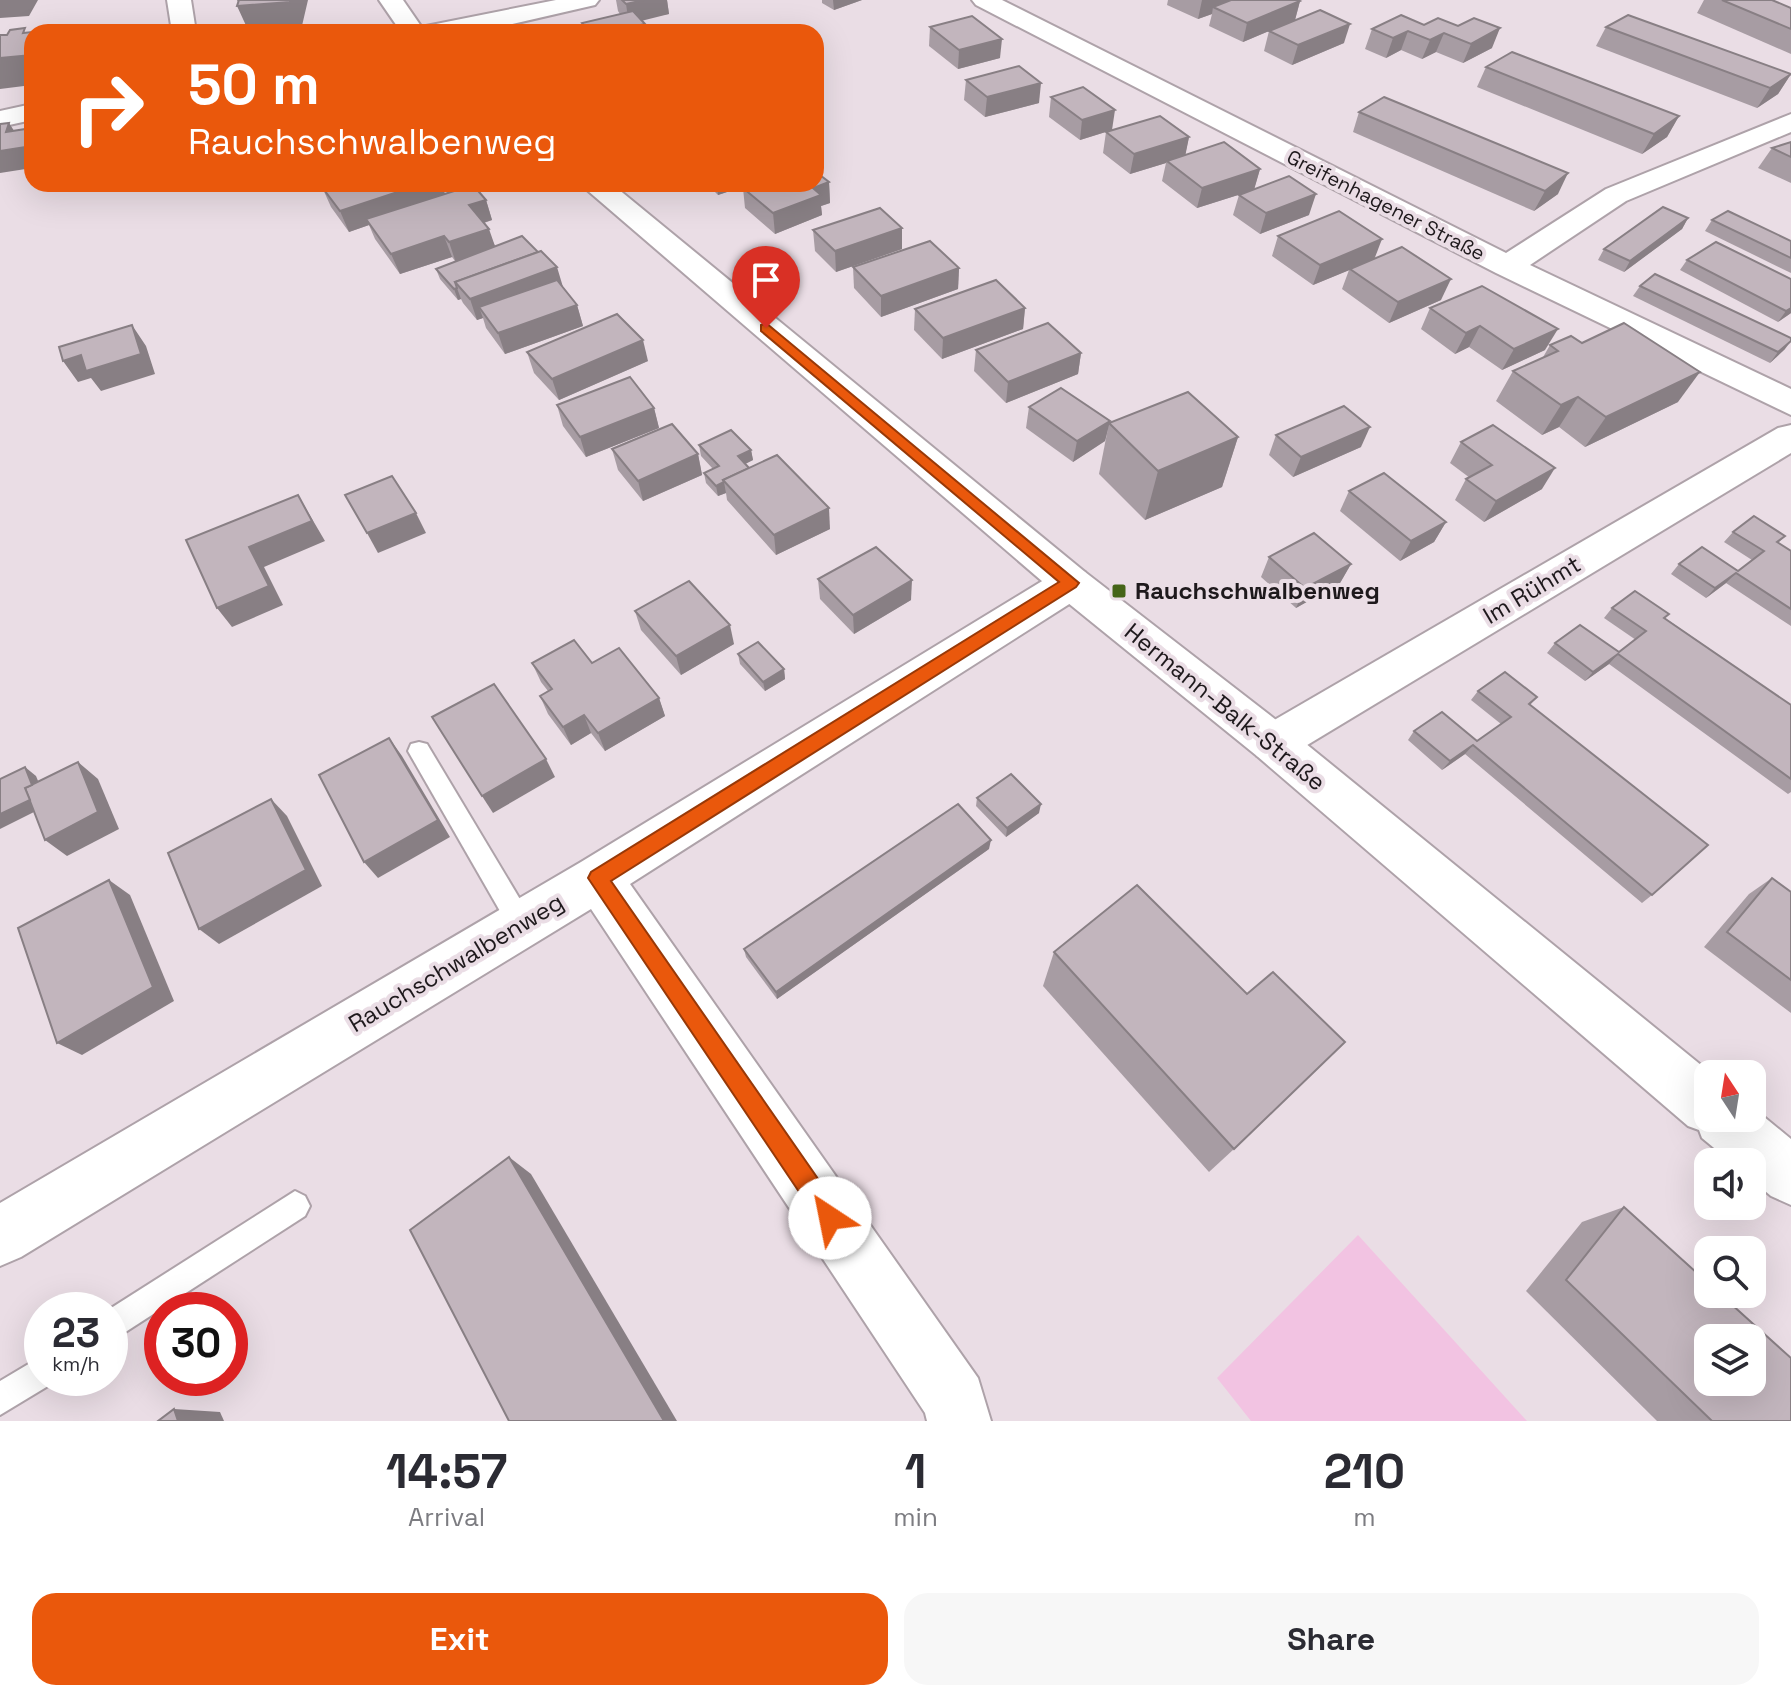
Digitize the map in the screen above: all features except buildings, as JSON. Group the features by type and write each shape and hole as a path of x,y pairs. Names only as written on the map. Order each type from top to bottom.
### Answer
{"street":[{"path":"179,0 183,24"},
{"path":"391,0 408,24"},
{"path":"482,24 587,0"},
{"name":"Greifenhagener Straße","path":"984,0 1507,266 1791,403"},
{"path":"0,119 24,114"},
{"path":"1507,266 1616,195 1791,122"},
{"name":"Hermann-Balk-Straße","path":"604,192 1071,583 1273,743 1694,1094"},
{"name":"Im Rühmt","path":"1273,743 1791,437"},
{"name":"Rauchschwalbenweg","path":"0,1236 598,878 1071,583"},
{"path":"598,878 955,1401 959,1421"},
{"path":"1743,1132 1783,1159"}],"lane":[{"path":"419,751 521,924"},
{"path":"128,1315 295,1206"},
{"path":"0,1399 24,1384"}],"shaded area":[{"path":"1358,1235 1527,1421 1251,1421 1217,1378"}],"place":[{"name":"Rauchschwalbenweg","path":"1119,591"}],"route":[{"path":"766,328 1071,583 598,878 830,1218"}]}
